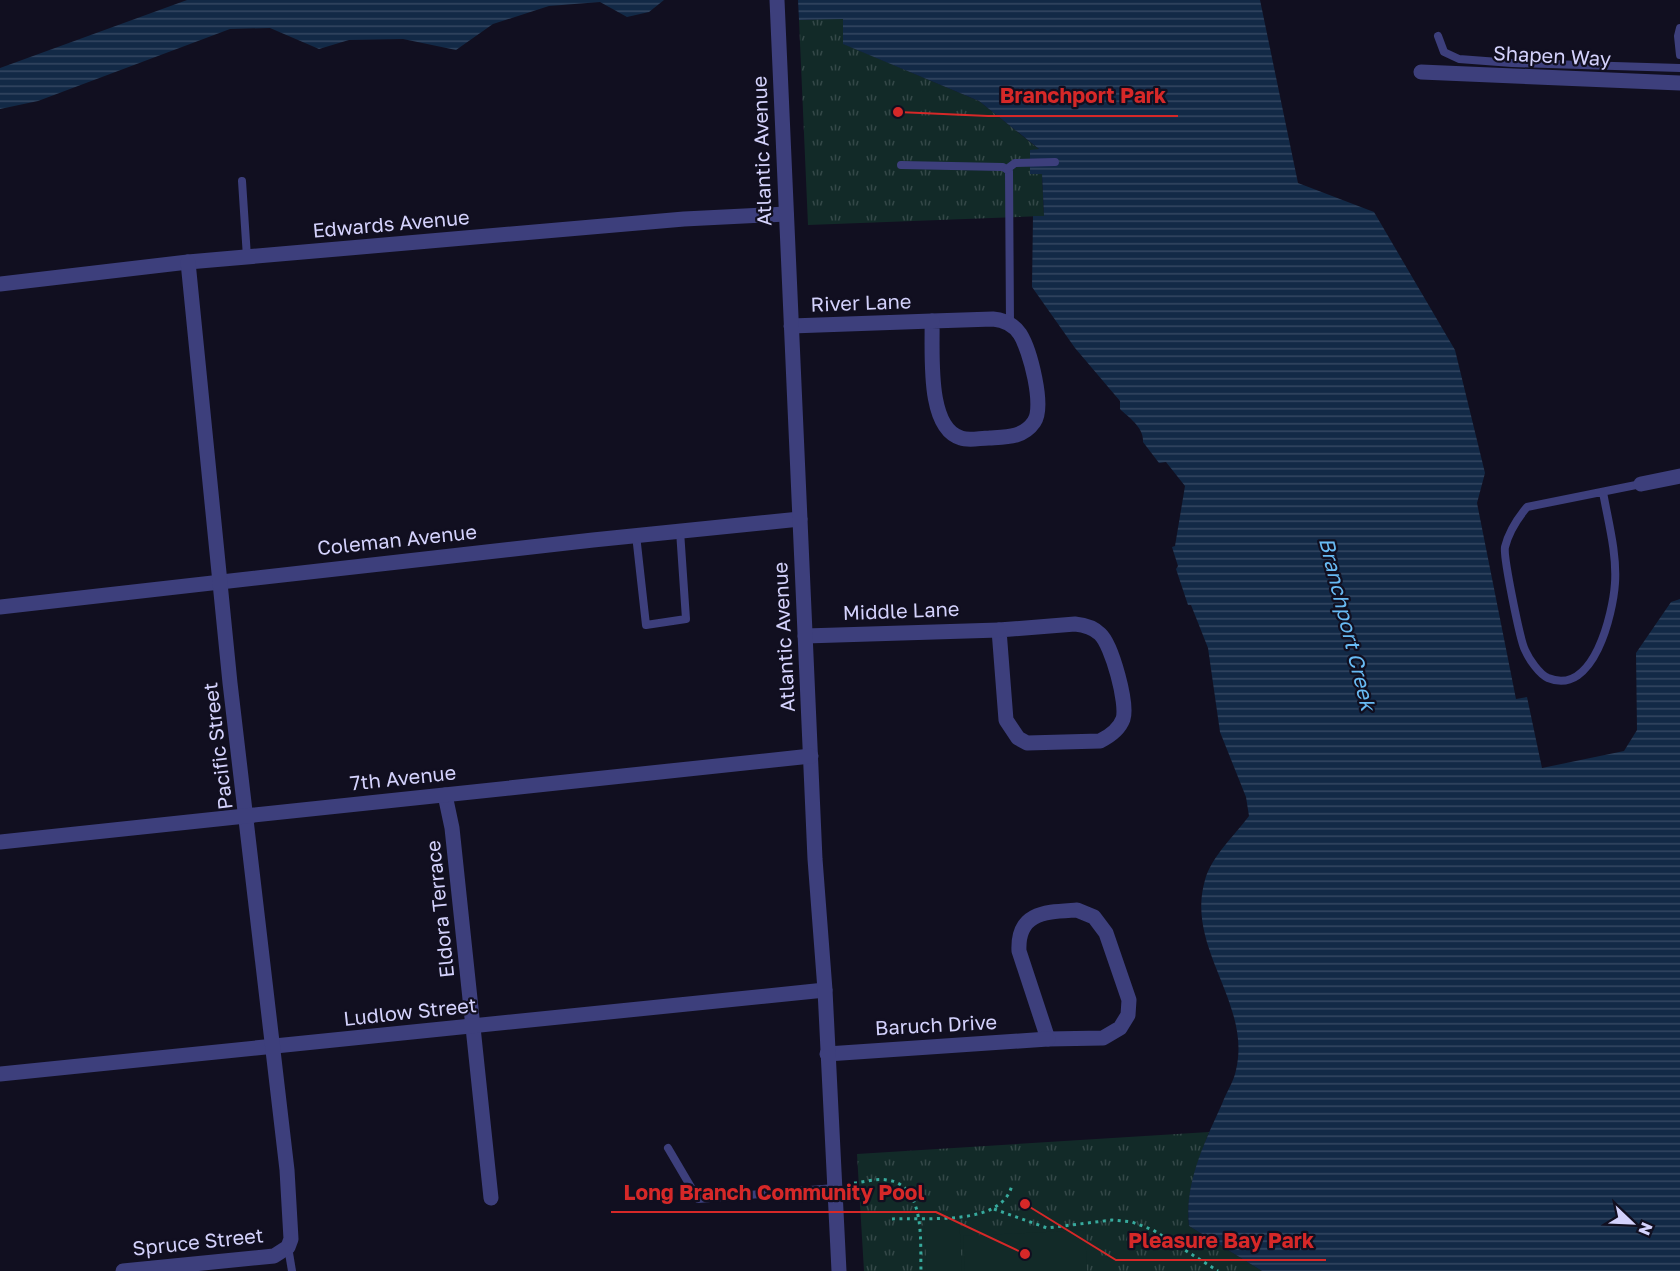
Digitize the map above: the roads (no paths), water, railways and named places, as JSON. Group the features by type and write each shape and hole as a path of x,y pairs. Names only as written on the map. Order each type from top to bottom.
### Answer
{"street":[{"name":"Atlantic Avenue","path":"777,0 815,859 825,990 839,1271"},
{"name":"Shapen Way","path":"1421,72 1680,83"},
{"name":"Edwards Avenue","path":"0,284 188,262 684,219 786,214"},
{"name":"Pacific Street","path":"188,262 287,1170 291,1225"},
{"name":"River Lane","path":"791,326 932,321 993,319 1010,324 1023,339 1040,399 1039,412 1026,430 1013,437 964,439 946,429 936,411 932,321"},
{"path":"1641,484 1680,476"},
{"name":"Coleman Avenue","path":"0,607 636,535 800,519"},
{"name":"Middle Lane","path":"805,636 1085,625 1102,635 1108,644 1125,705 1122,722 1117,730 1100,741 1035,744 1018,738 1006,720 999,630"},
{"name":"7th Avenue","path":"0,842 811,756"},
{"name":"Eldora Terrace","path":"445,795 452,828 491,1198"},
{"name":"Baruch Drive","path":"827,1054 1048,1039 1103,1038 1120,1028 1128,1015 1129,1000 1106,933 1101,924 1085,912 1044,912 1025,924 1018,940 1019,951 1048,1039"},
{"name":"Ludlow Street","path":"0,1074 825,990"},
{"name":"Spruce Street","path":"123,1271 274,1256 288,1247 291,1225"}],"lane":[{"path":"1680,28 1678,36 1680,55"},
{"path":"1438,36 1444,52 1459,59 1512,63 1680,68"},
{"path":"1007,169 1017,163 1055,162"},
{"path":"901,165 1003,167 1007,169"},
{"path":"1007,169 1010,324"},
{"path":"242,181 247,257"},
{"path":"1603,492 1613,549 1615,582 1598,654 1588,668 1575,676 1558,680 1547,678 1524,648 1504,549 1517,518 1527,507 1641,484"},
{"path":"636,535 646,625 686,619 680,531"},
{"path":"669,1148 698,1199 835,1188"},
{"path":"288,1247 292,1271"}],"water":[{"path":"187,0 664,0 649,12 627,17 600,2 549,6 493,24 456,50 403,39 349,40 319,49 270,28 230,29 38,101 0,109 0,68"},
{"name":"Branchport Creek","path":"798,0 1260,0 1298,183 1374,212 1455,350 1485,473 1477,503 1516,699 1527,697 1542,768 1624,751 1637,730 1636,653 1671,602 1680,599 1680,1271 1262,1271 1189,1226 1190,1194 1197,1163 1235,1074 1238,1045 1235,1022 1228,998 1210,952 1201,905 1205,880 1212,863 1249,816 1246,797 1220,732 1208,648 1191,605 1188,605 1176,569 1178,566 1172,547 1175,546 1185,486 1166,462 1159,463 1143,442 1139,427 1120,409 1120,401 1075,348 1032,287 1033,216 1044,216 1042,174 1030,174 1030,150 1039,149 979,101 843,44 843,19 799,20"}],"place":[{"name":"Branchport Park","path":"898,112"},
{"name":"Pleasure Bay Park","path":"1025,1204"},
{"name":"Long Branch Community Pool","path":"1025,1254"}]}
